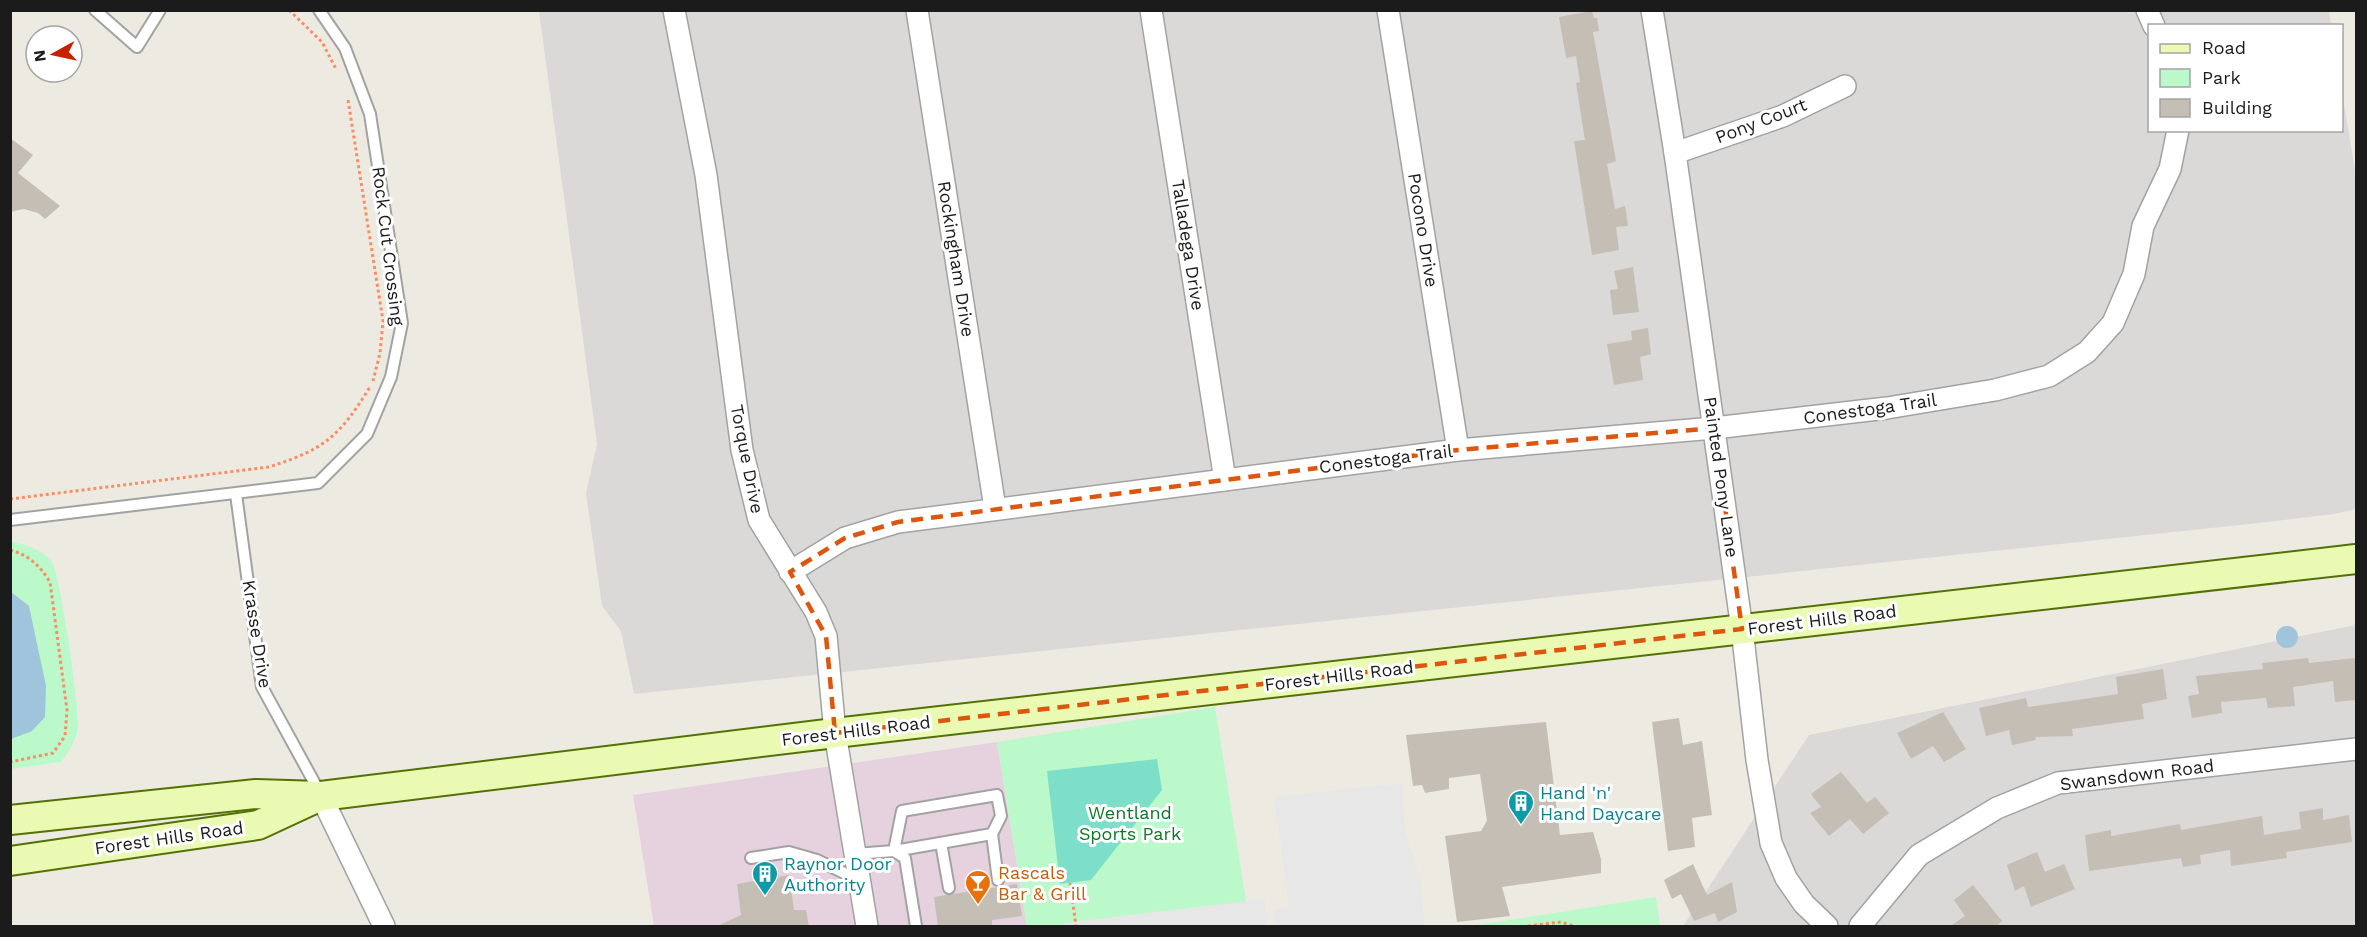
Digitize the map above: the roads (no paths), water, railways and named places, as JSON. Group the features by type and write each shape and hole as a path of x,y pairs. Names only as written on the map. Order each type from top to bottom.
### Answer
{"street":[{"name":"Torque Drive","path":"674,10 706,175 742,450 759,520 816,612 826,636 835,734 867,927"},
{"name":"Rockingham Drive","path":"917,10 995,508"},
{"name":"Talladega Drive","path":"1151,10 1225,480"},
{"name":"Pocono Drive","path":"1388,10 1458,450"},
{"name":"Painted Pony Lane","path":"1652,10 1675,153 1742,629 1757,760 1771,843 1786,878 1804,904 1827,927"},
{"name":"Pony Court","path":"1675,153 1783,116 1845,86"},
{"name":"Conestoga Trail","path":"790,572 845,538 898,522 1458,450 1714,428 1887,408 1995,390 2049,376 2087,352 2113,323 2134,273 2143,226 2169,169 2178,132"},
{"name":"Forest Hills Road","path":"10,820 256,794 321,796 835,734 2356,559"},
{"name":"Swansdown Road","path":"1860,927 1919,855 1997,808 2058,783 2356,749"},
{"name":"Forest Hills Road","path":"10,861 258,825 321,796"},
{"path":"321,796 384,927"}],"lane":[{"path":"95,10 136,47 160,10"},
{"name":"Rock Cut Crossing","path":"10,520 318,483 367,434 391,378 402,323 370,114 345,48 319,10"},
{"name":"Krasse Drive","path":"236,494 262,687 321,796"},
{"path":"894,851 902,811 997,795 1001,816 992,834 998,879"},
{"path":"855,854 894,851 992,834"},
{"path":"941,843 949,888"},
{"path":"894,851 905,858 916,927"},
{"path":"751,858 789,852 817,860 860,880"}],"place":[{"name":"Hand 'n' Hand Daycare","path":"1521,826"},
{"name":"Raynor Door Authority","path":"765,897"},
{"name":"Rascals Bar & Grill","path":"978,906"}],"park label":[{"name":"Wentland Sports Park","path":"1130,823"}]}
